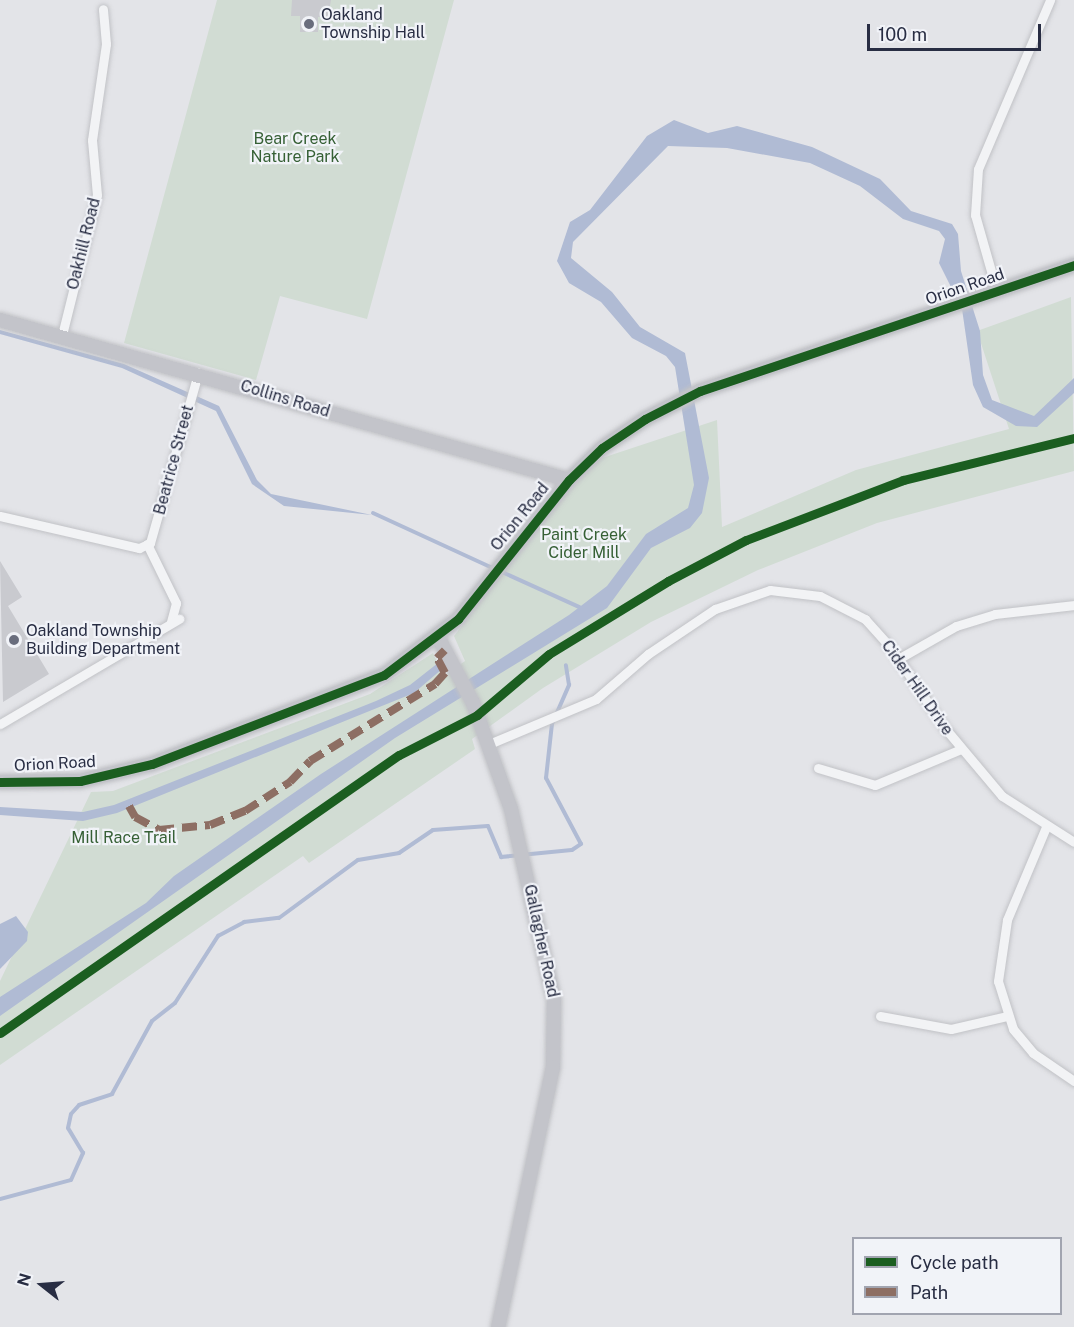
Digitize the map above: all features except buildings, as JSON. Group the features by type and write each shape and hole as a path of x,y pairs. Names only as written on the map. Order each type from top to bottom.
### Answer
{"street":[{"path":"997,292 975,215 978,169 1050,0"},
{"name":"Oakhill Road","path":"62,335 98,195 92,140 105,44 103,9"},
{"name":"Orion Road","path":"0,782 80,781 152,764 384,675 438,637 569,480 602,448 673,403 700,391 1074,265"},
{"name":"Collins Road","path":"0,320 198,373 569,480"},
{"name":"Beatrice Street","path":"147,544 198,373"},
{"path":"0,516 139,548 147,544 176,603 175,621 0,724"},
{"name":"Cider Hill Drive","path":"489,744 596,699 682,629 715,609 770,590 820,597 846,607 865,619 898,659 961,749 1002,796 1047,827 1074,842"},
{"path":"898,659 956,626 995,614 1074,605"},
{"name":"Gallagher Road","path":"438,637 473,703 511,809 548,963 556,1031 547,1102 498,1327"},
{"path":"818,768 875,785 961,749"},
{"path":"1047,827 1000,946 998,981 1006,1016 1033,1053 1074,1081"},
{"path":"880,1016 951,1029 1006,1016"}],"green space":[{"name":"Bear Creek Nature Park","path":"217,0 454,0 367,319 280,296 256,380 124,343"},
{"path":"1071,297 1074,471 877,523 758,570 651,622 543,688 472,739 475,749 309,863 303,856 0,1065 0,981 91,792 113,791 370,694 433,653 444,676 465,661 454,636 546,517 599,459 717,420 722,527 856,470 1009,429 977,331"}],"water":[{"path":"674,120 708,133 737,126 812,147 880,179 911,211 952,224 958,234 961,271 980,331 983,375 992,400 1034,416 1074,378 1074,393 1037,427 1016,426 983,407 973,385 962,309 939,263 945,239 939,231 903,219 860,186 810,163 727,148 668,146 573,242 571,258 612,292 640,327 685,353 709,478 702,513 690,528 651,548 607,608 395,738 0,1016 0,997 146,903 174,876 321,774 569,615 607,586 646,534 688,508 694,485 675,367 666,356 632,338 601,302 569,283 557,261 570,222 590,210 647,136"},
{"path":"0,330 124,364 219,406 257,480 271,494 372,515 284,506 252,484 216,411 122,368 0,334"},
{"path":"438,663 442,669 414,693 117,813 83,821 0,815 0,807 83,812 114,805 376,701 410,685"},
{"path":"16,916 28,932 27,941 0,969 0,924"}],"waterway":[{"path":"373,513 495,569"},
{"path":"502,572 579,607"},
{"path":"0,1199 71,1180 83,1153 68,1128 71,1114 79,1105 112,1094 152,1021 175,1003 218,936 244,922 279,918 358,860 399,853 433,830 488,826 501,857 572,850 581,844 546,778 552,724 569,685 566,665"}],"marked path":[{"path":"129,806 135,817 159,830 210,825 245,811 290,782 310,761 435,684 445,673 437,658 445,650"}],"cycle path":[{"path":"0,782 80,781 152,764 384,675 458,619 569,480 602,448 645,419 700,391 1074,265"},
{"path":"0,1033 399,755 477,715 549,654 668,581 746,540 903,480 1074,438"}],"place":[{"name":"Oakland Township Hall","path":"309,24"},
{"name":"Oakland Township Building Department","path":"14,640"}],"park label":[{"name":"Paint Creek Cider Mill","path":"584,544"},
{"name":"Mill Race Trail","path":"124,838"}]}
